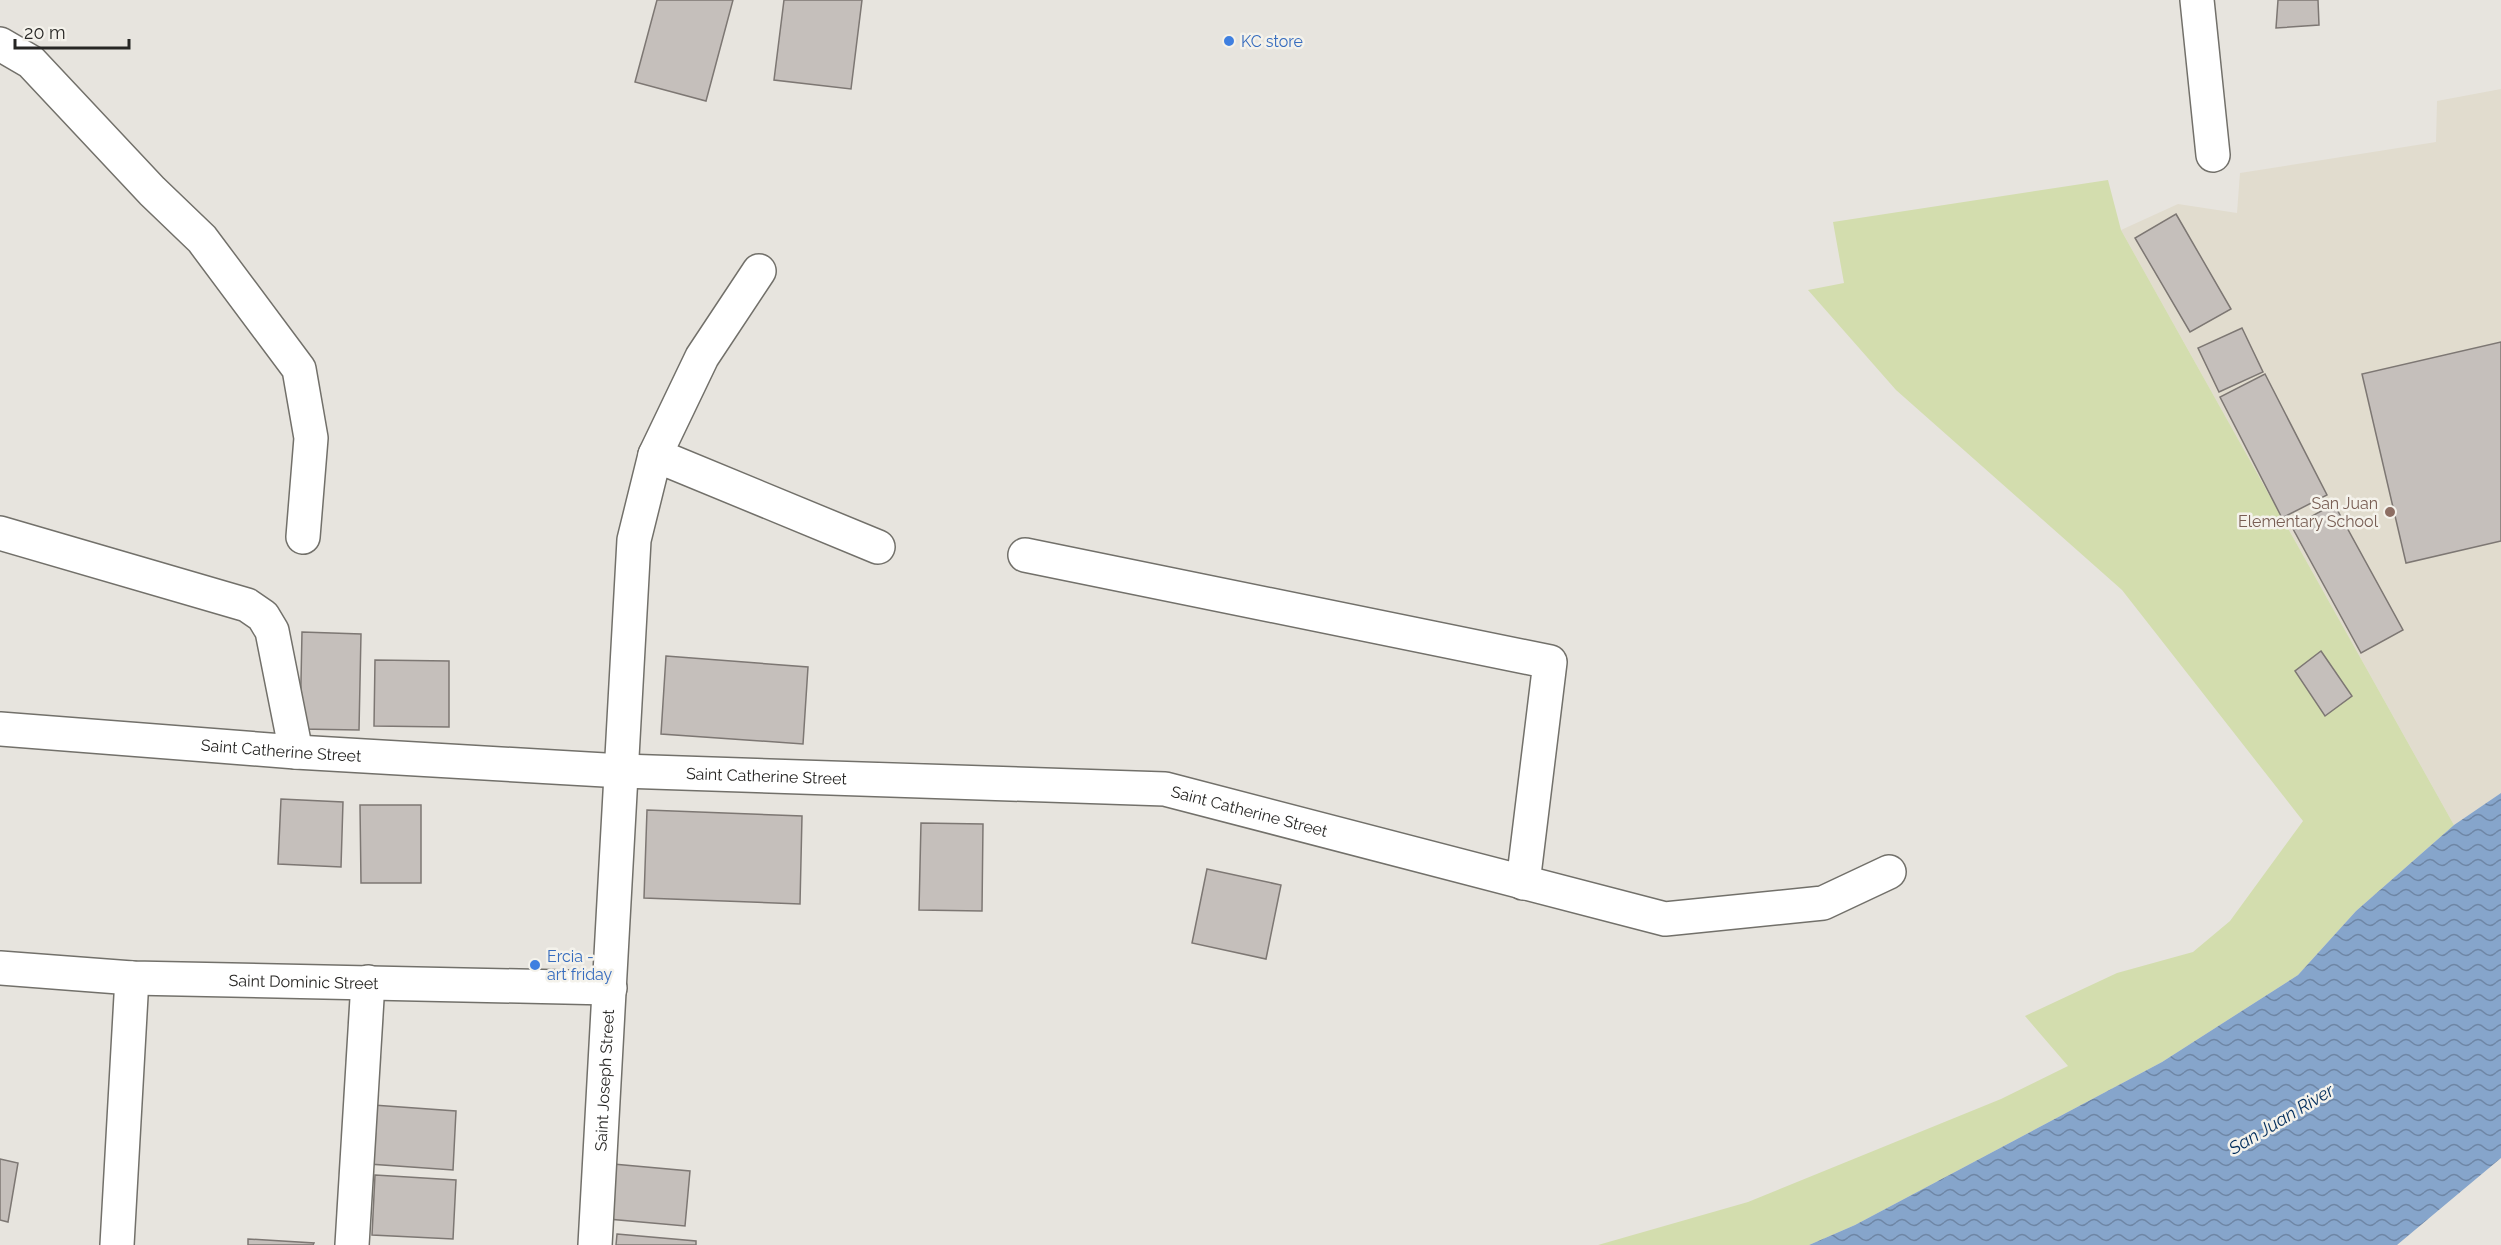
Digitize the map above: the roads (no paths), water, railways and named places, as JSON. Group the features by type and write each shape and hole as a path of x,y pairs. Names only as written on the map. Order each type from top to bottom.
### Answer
{"street":[{"path":"2197,0 2213,155"},
{"path":"0,44 31,62 153,191 202,239 299,369 311,438 303,537"},
{"name":"Saint Joseph Street","path":"595,1245 634,540 655,455 702,357 759,271"},
{"path":"655,455 878,548"},
{"path":"0,533 248,605 263,616 272,631 296,753"},
{"path":"1025,555 1550,662 1523,884"},
{"name":"Saint Catherine Street","path":"0,729 296,753 622,771 1165,789 1523,884 1665,919 1823,903 1889,872"},
{"name":"Saint Dominic Street","path":"0,968 132,978 610,988"},
{"path":"117,1245 132,978"},
{"path":"352,1245 368,982"}],"water":[{"name":"San Juan River","path":"2501,793 2501,1158 2397,1245 1809,1245 1855,1225 2162,1062 2298,975 2356,911 2454,825"}],"place":[{"name":"KC store","path":"1229,41"},
{"name":"San Juan Elementary School","path":"2390,512"},
{"name":"Ercia - art friday","path":"535,965"}]}
